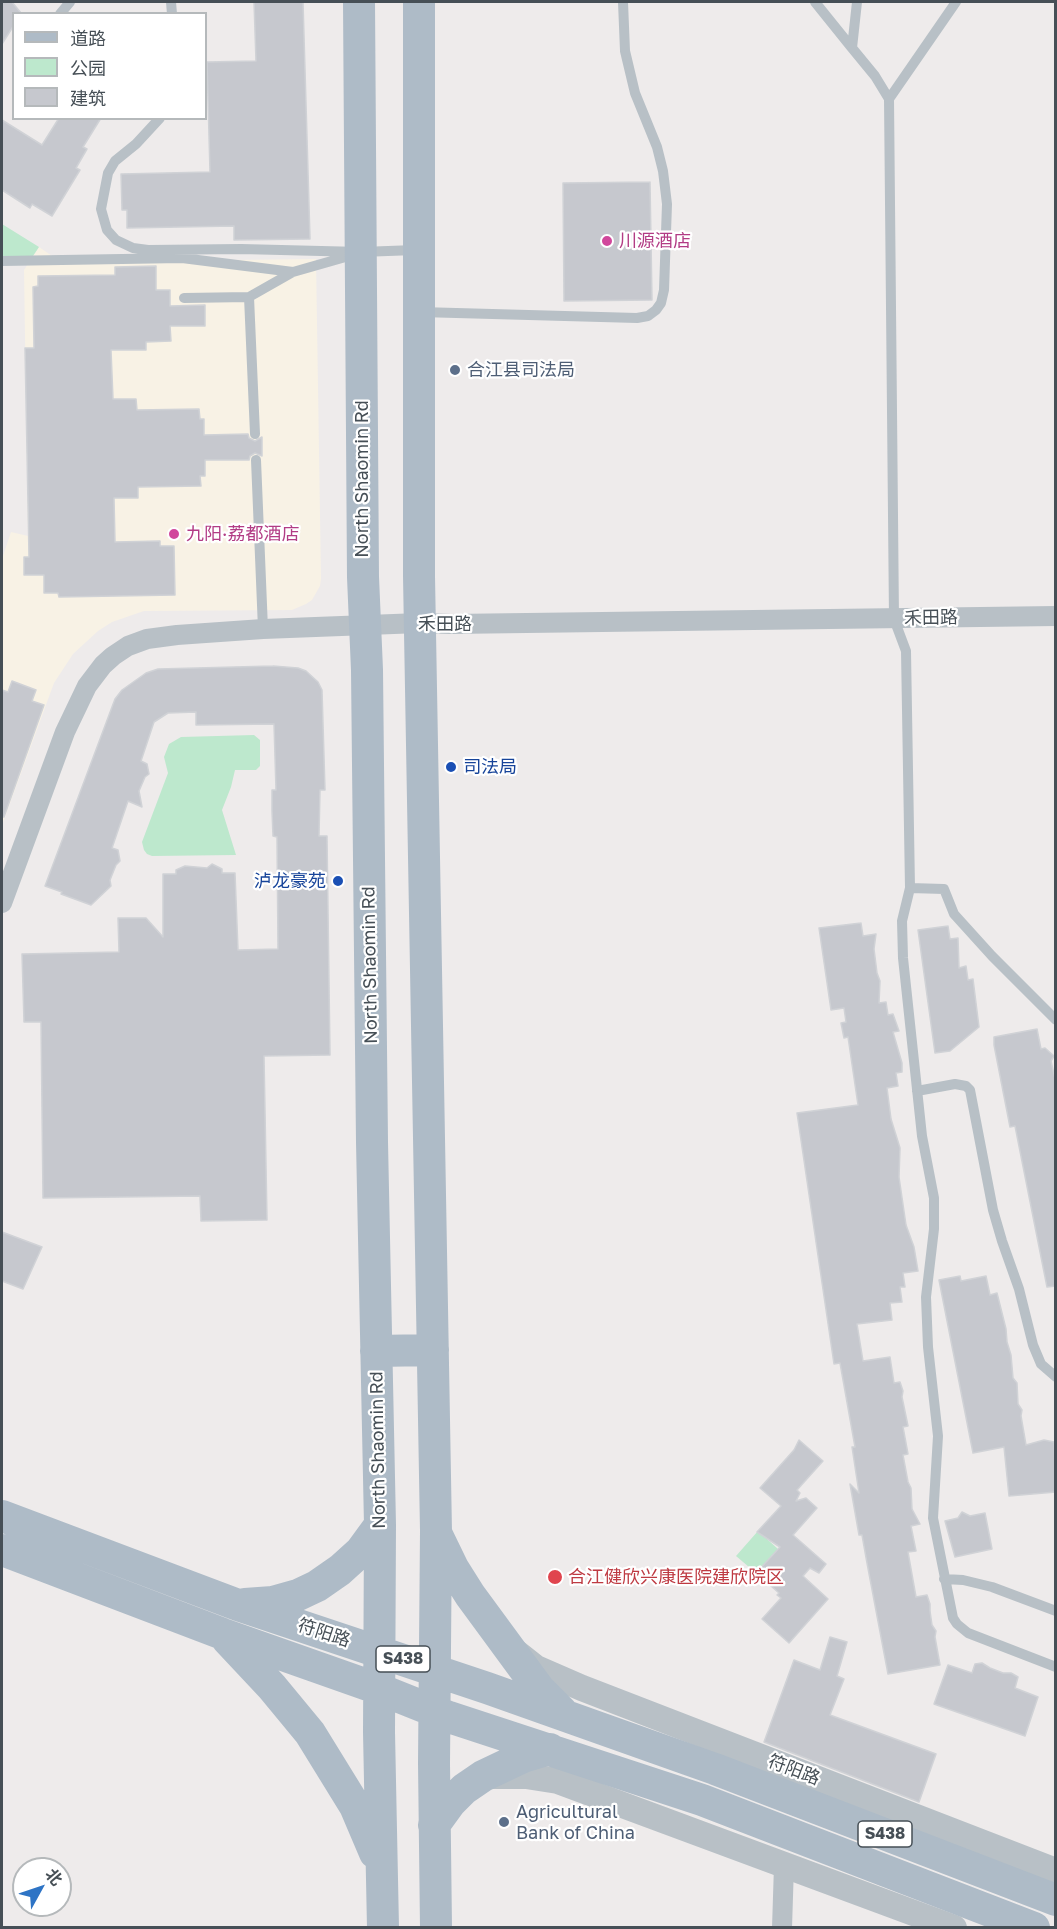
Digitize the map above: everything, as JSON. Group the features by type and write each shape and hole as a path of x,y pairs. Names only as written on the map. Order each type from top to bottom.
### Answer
{"main road":[{"name":"North Shaomin Rd","path":"359,2 363,577 380,1525 379,1689 383,1928"},
{"path":"419,2 420,623 436,1532 434,1670 436,1928"},
{"path":"376,1351 433,1350"},
{"name":"符阳路","path":"2,1516 238,1605 434,1670 715,1769 1056,1900"},
{"path":"238,1605 273,1602 318,1586 361,1551 380,1525"},
{"path":"436,1532 453,1568 470,1595 539,1689 566,1716"},
{"name":"符阳路","path":"2,1550 222,1634 379,1689 434,1711 702,1800 1034,1928"},
{"path":"222,1634 310,1733 355,1806 382,1872"},
{"path":"434,1826 450,1803 464,1789 483,1776 523,1757 550,1749"}],"street":[{"name":"禾田路","path":"2,903 65,732 87,686 103,665 128,646 147,639 263,629 420,623 1056,616"},
{"name":"符阳路","path":"506,1644 536,1668 582,1688 1056,1870"},
{"path":"483,1776 526,1776 558,1781 954,1928"},
{"path":"782,1928 784,1865"}],"lane":[{"path":"420,312 637,318 648,316 661,303 664,290 667,204 663,171 657,147 635,93 625,51 623,2"},
{"path":"815,2 875,76 889,99 894,619 906,651 910,888 902,921 903,958 922,1136 934,1198 934,1229 926,1297 927,1347 938,1436 933,1518 944,1579 953,1618 957,1624 968,1633 1056,1667"},
{"path":"852,48 856,2"},
{"path":"889,99 956,2"},
{"path":"158,120 136,144 115,161 108,174 101,209 107,230 116,240 133,248 148,250 241,249 361,252 418,250"},
{"path":"184,298 249,297 293,272 361,252"},
{"path":"2,261 182,258 293,272"},
{"path":"249,297 255,434"},
{"path":"256,460 263,629"},
{"path":"910,888 944,889 954,914 1056,1020"},
{"path":"917,1091 955,1084 966,1086 970,1090 993,1210 1019,1289 1033,1345 1041,1364 1056,1377"},
{"path":"944,1579 963,1580 992,1587 1056,1611"}],"shaded area":[{"name":"九阳·荔都酒店","path":"39,247 61,262 316,259 321,579 320,586 312,600 292,610 144,611 112,622 98,631 73,654 54,683 2,825 2,559 11,532 28,536 24,270"}],"green space":[{"path":"2,224 39,247 31,259 2,259"},
{"path":"254,735 260,740 260,766 256,770 235,770 222,810 236,855 152,856 147,854 142,842 168,773 164,757 169,744 181,737"},
{"path":"758,1531 778,1549 756,1573 736,1556"}],"building":[{"path":"2,2 12,2 20,12 12,12 12,28 2,44"},
{"path":"254,2 303,2 310,239 234,240 234,226 127,228 127,210 122,210 121,174 210,172 207,62 256,61"},
{"path":"2,120 42,145 58,120 100,120 83,147 87,149 76,168 80,170 52,216 32,204 30,208 2,190"},
{"name":"川源酒店","path":"650,182 652,300 564,301 563,183"},
{"path":"156,266 156,290 170,290 170,306 205,305 205,326 170,326 171,341 146,342 146,350 111,350 113,399 136,399 137,410 199,409 200,419 204,419 204,435 248,434 249,438 255,441 262,437 262,456 255,453 250,456 249,460 205,460 205,476 200,476 201,486 138,487 138,498 114,498 115,542 160,541 160,546 174,546 175,595 59,597 58,593 44,593 44,575 24,575 24,557 29,557 25,348 34,348 33,287 38,286 38,276 115,275 115,267"},
{"path":"273,666 306,671 318,682 322,690 325,790 320,790 319,836 327,836 330,1055 264,1056 267,1220 201,1221 200,1196 43,1198 41,1022 24,1022 22,954 119,952 118,918 146,918 163,937 163,874 176,874 176,870 185,866 207,868 212,864 222,869 222,873 235,873 238,950 278,949 277,837 273,836 272,811 272,790 276,790 274,724 196,725 196,712 168,713 154,722 141,761 147,764 149,774 145,777 139,791 142,807 128,801 112,848 118,850 120,861 110,880 111,886 91,905 45,886 115,699 122,690 146,673 158,669"},
{"path":"12,681 36,690 32,701 44,705 4,817 2,817 2,690 8,692"},
{"path":"861,923 863,936 876,934 874,949 880,981 879,1003 886,1002 888,1015 893,1014 899,1031 893,1032 902,1063 902,1072 896,1073 898,1086 887,1088 891,1119 900,1148 899,1177 906,1225 914,1247 918,1271 903,1273 905,1287 900,1287 902,1302 890,1303 892,1320 857,1324 863,1361 890,1357 894,1383 900,1382 903,1391 902,1397 908,1426 903,1427 908,1454 903,1455 911,1488 912,1509 920,1524 911,1526 916,1551 908,1552 916,1597 927,1595 930,1604 940,1665 888,1674 850,1484 859,1493 852,1447 855,1447 840,1363 834,1364 797,1113 858,1105 848,1037 844,1038 841,1023 846,1022 844,1008 831,1010 819,928"},
{"path":"948,926 950,939 958,938 959,968 966,966 968,980 973,979 979,1027 950,1051 935,1053 918,930"},
{"path":"1037,1029 1041,1049 1045,1048 1054,1056 1051,1061 1056,1083 1056,1286 1047,1287 1015,1126 1010,1127 994,1045 994,1037"},
{"path":"2,1232 42,1247 23,1289 2,1281"},
{"path":"960,1276 961,1281 986,1276 990,1295 997,1293 1011,1355 1013,1378 1017,1383 1018,1404 1022,1410 1026,1445 1044,1440 1054,1442 1056,1492 1009,1496 1004,1447 973,1453 939,1280"},
{"path":"799,1440 823,1461 797,1490 800,1493 796,1501 806,1498 817,1508 793,1535 826,1564 819,1573 810,1568 803,1576 828,1599 789,1643 762,1619 781,1598 777,1595 779,1593 756,1573 780,1547 757,1532 781,1506 760,1488 794,1450"},
{"path":"962,1512 970,1516 985,1513 992,1549 955,1557 945,1521 958,1518"},
{"path":"830,1637 847,1642 837,1676 844,1679 830,1715 936,1754 919,1802 764,1742 794,1660 820,1670"},
{"path":"982,1663 1018,1677 1015,1688 1038,1697 1025,1736 934,1704 948,1665 972,1673 975,1664"}],"place":[{"name":"川源酒店","path":"607,241"},
{"name":"合江县司法局","path":"455,370"},
{"name":"九阳·荔都酒店","path":"174,534"},
{"name":"司法局","path":"451,767"},
{"name":"泸龙豪苑","path":"338,881"},
{"name":"合江健欣兴康医院建欣院区","path":"555,1577"},
{"name":"Agricultural Bank of China","path":"504,1822"}]}
